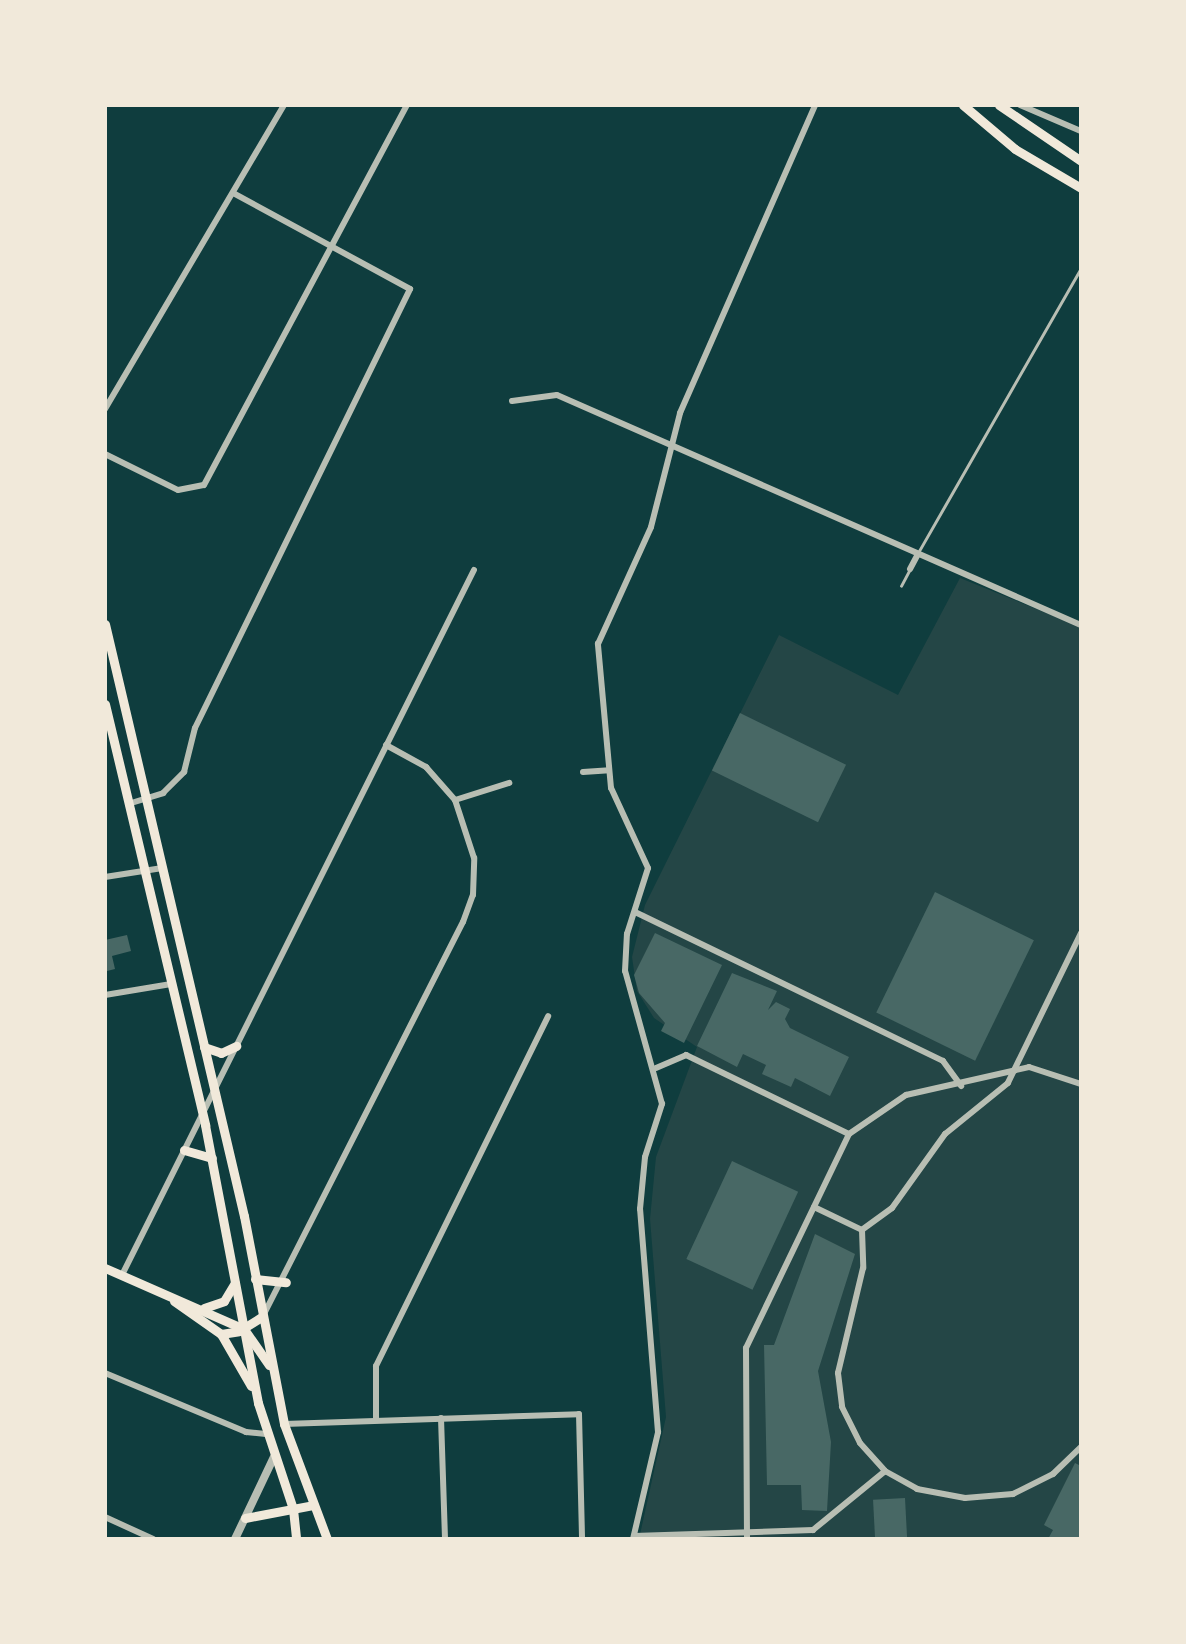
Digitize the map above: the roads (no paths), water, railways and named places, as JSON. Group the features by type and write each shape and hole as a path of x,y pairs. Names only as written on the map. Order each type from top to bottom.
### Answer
{"main road":[{"path":"962,105 1015,149 1081,188"},
{"path":"999,105 1081,161"},
{"path":"105,624 214,1089 256,1279 284,1424 327,1539"},
{"path":"105,704 212,1158 258,1403 266,1434 293,1509 296,1539"},
{"path":"204,1047 221,1053 236,1046"},
{"path":"184,1150 212,1158"},
{"path":"105,1268 204,1308 244,1329 273,1373"},
{"path":"256,1279 286,1282"},
{"path":"204,1308 224,1301 236,1281"},
{"path":"161,1292 221,1334 258,1403"},
{"path":"221,1334 244,1329 263,1316"},
{"path":"245,1518 313,1505"}],"street":[{"path":"105,409 284,105"},
{"path":"105,454 178,490 197,490 407,105"},
{"path":"815,105 680,413 651,527 598,644 609,770 648,868 635,912 625,971 640,1041 656,1068 662,1104 641,1179 640,1246 660,1414 634,1538 747,1536 821,1526 885,1471"},
{"path":"1020,105 1081,131"},
{"path":"128,804 146,800 184,772 194,728 410,289 233,193"},
{"path":"512,401 558,394 1081,625"},
{"path":"910,569 918,554"},
{"path":"122,1275 474,570"},
{"path":"263,1316 286,1282 468,909 474,858 455,800 426,767 386,745"},
{"path":"583,772 609,770"},
{"path":"455,800 509,783"},
{"path":"105,877 162,868"},
{"path":"635,912 943,1060 961,1086"},
{"path":"862,1230 888,1214 945,1134 999,1093 1014,1071 1081,933"},
{"path":"105,995 172,984"},
{"path":"376,1420 376,1366 548,1016"},
{"path":"656,1068 686,1055 849,1134"},
{"path":"747,1536 744,1355 849,1134 898,1098 961,1086 1014,1071 1043,1067 1081,1084"},
{"path":"814,1207 862,1230"},
{"path":"862,1230 863,1268 842,1333 838,1389 849,1425 885,1471 934,1494 997,1497 1053,1474 1081,1447"},
{"path":"105,1373 246,1432 266,1434"},
{"path":"284,1424 579,1414 582,1539"},
{"path":"441,1418 445,1539"},
{"path":"235,1539 274,1457"},
{"path":"105,1517 153,1539"}],"lane":[{"path":"918,554 1081,268"},
{"path":"901,586 910,569"}]}
